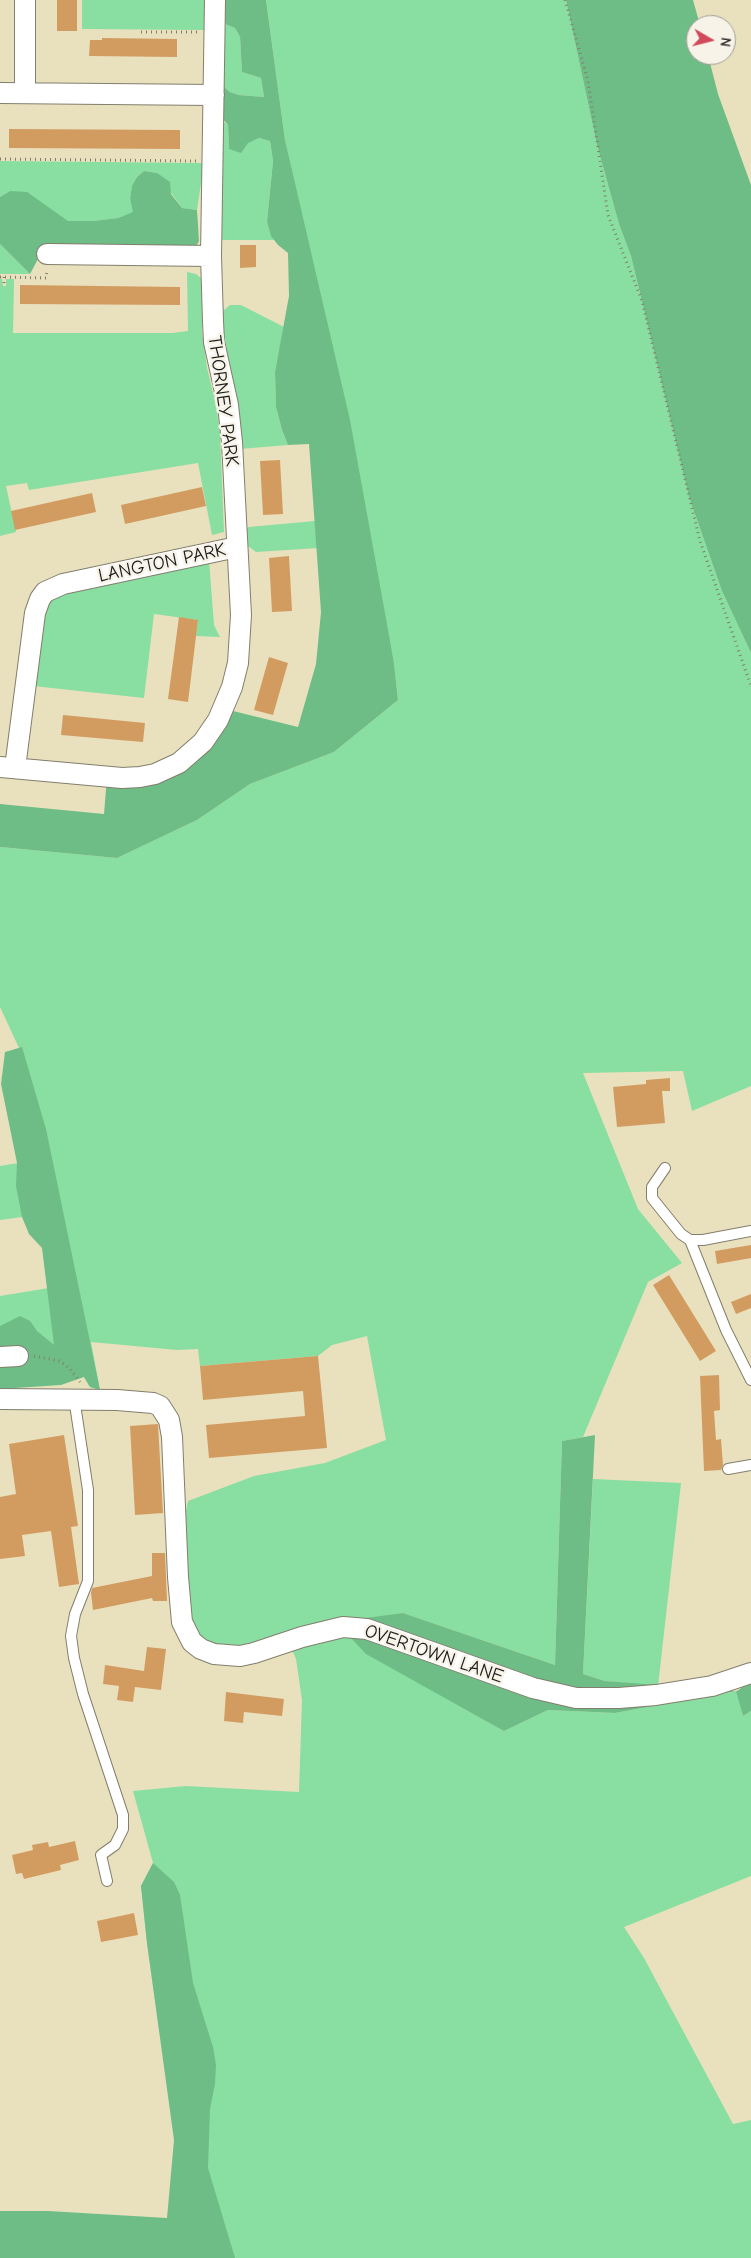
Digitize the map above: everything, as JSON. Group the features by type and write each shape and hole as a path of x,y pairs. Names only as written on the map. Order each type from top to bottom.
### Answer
{"street":[{"path":"25,0 25,93"},
{"name":"THORNEY PARK","path":"215,0 211,256 214,342 228,406 237,547"},
{"path":"0,93 214,95"},
{"path":"47,254 211,256"},
{"name":"LANGTON PARK","path":"237,547 241,615 238,663 225,705 203,742 179,763 155,774 140,777 122,778 8,767 35,613 45,592 63,584 237,547"},
{"name":"OVERTOWN LANE","path":"0,1399 80,1399 153,1403 160,1406 165,1412 172,1436 180,1610 188,1636 201,1649 214,1654 240,1656 328,1630 354,1628 385,1635 532,1688 576,1698 596,1699 676,1692 712,1686 751,1673"}],"lane":[{"path":"665,1168 652,1187 652,1198 670,1222 690,1240 726,1330 750,1377"},
{"path":"690,1240 751,1231"},
{"path":"80,1399 88,1490 88,1581 74,1614 72,1643 74,1658 88,1710 123,1815 123,1829 116,1845 101,1855 107,1881"},
{"path":"728,1469 751,1465"}],"path":[{"path":"565,0 588,81 608,214 642,302 700,541 751,686"},
{"path":"141,32 215,32"},
{"path":"0,159 213,161"},
{"path":"4,277 4,286"},
{"path":"9,1356 39,1356 60,1361 78,1378 80,1399"}],"green space":[{"path":"82,0 205,0 205,30 82,29"},
{"path":"224,0 226,0 225,22 227,25 235,28 240,37 242,72 261,78 264,97 239,95 230,92 224,87"},
{"path":"226,0 266,0 285,140 350,420 394,663 398,700 334,752 250,784 197,820 117,858 0,847 0,804 104,814 107,777 161,776 233,711 298,727 316,664 321,612 309,444 288,445 276,407 275,372 289,296 288,253 271,236 267,222 273,161 270,141 259,138 248,143 241,153 229,149 228,125 220,116 218,97 224,87 230,92 239,95 264,97 261,78 242,72 240,37 235,28 227,25 225,22"},
{"path":"266,0 566,0 597,145 619,224 631,256 689,497 722,591 751,653 751,1086 692,1111 683,1071 583,1073 638,1209 682,1263 648,1282 583,1437 562,1441 555,1665 403,1613 221,1650 202,1643 189,1625 185,1515 188,1501 254,1476 325,1463 386,1440 367,1336 332,1345 318,1356 200,1366 198,1349 177,1350 91,1342 100,1390 90,1387 78,1367 0,1347 0,1296 49,1288 37,1215 0,1220 0,1166 37,1160 19,1048 0,1007 0,847 117,858 197,820 250,784 334,752 398,700 394,663 285,140"},
{"path":"566,0 693,0 697,15 686,15 686,65 711,65 718,94 751,185 751,653 722,591 689,497 631,256 619,224 597,145"},
{"path":"224,122 228,125 229,149 259,138 270,141 273,161 267,222 274,240 221,240 221,129"},
{"path":"0,161 204,163 197,210 182,208 157,173 144,171 137,177 132,187 130,198 134,212 118,218 68,221 10,191 0,197"},
{"path":"144,171 157,173 170,182 171,194 182,208 197,210 199,241 194,250 87,258 38,259 30,274 0,244 0,197 10,191 27,192 68,221 118,218 133,212 130,198 132,186 137,177"},
{"path":"0,244 30,274 0,274"},
{"path":"187,272 196,274 202,279 202,331 207,368 220,432 224,532 212,535 198,463 29,490 27,483 6,486 16,532 0,536 0,279 2,279 3,286 6,286 6,279 14,279 13,333 172,333 188,331"},
{"path":"230,305 241,305 284,327 275,372 276,407 288,445 240,449 224,351 221,313"},
{"path":"315,521 318,548 256,552 244,543 243,530 249,527"},
{"path":"209,560 214,625 220,637 196,636 198,620 154,614 144,698 33,686 44,608 54,595"},
{"path":"22,1047 46,1129 100,1390 90,1387 84,1377 61,1385 0,1389 0,1326 20,1316 30,1321 37,1331 54,1345 42,1248 29,1234 22,1217 16,1186 17,1163 1,1084 5,1052"},
{"path":"595,1435 583,1674 605,1681 737,1691 751,1681 751,1711 743,1716 736,1691 615,1713 548,1710 504,1731 366,1654 336,1622 403,1613 555,1665 562,1441"},
{"path":"593,1479 681,1483 658,1686 605,1681 583,1674"},
{"path":"350,1636 504,1731 548,1710 615,1713 737,1691 743,1716 751,1711 751,1876 624,1927 644,1958 733,2124 751,2120 751,2258 230,2258 159,2029 141,1886 153,1863 133,1791 186,1786 299,1792 302,1700 296,1659 292,1650"},
{"path":"153,1863 174,1882 180,1895 193,1983 213,2047 216,2065 215,2084 210,2109 208,2168 235,2258 0,2258 0,2211 48,2211 167,2218 174,2140 141,1886"}],"building":[{"path":"57,0 77,0 77,31 57,31"},
{"path":"102,38 177,39 177,57 89,56 90,40 102,40"},
{"path":"9,129 180,130 180,149 9,148"},
{"path":"240,245 256,245 256,267 240,268"},
{"path":"20,285 180,287 180,305 20,304"},
{"path":"280,460 283,514 263,515 260,461"},
{"path":"202,487 206,506 125,524 121,505"},
{"path":"92,493 96,512 15,530 11,511"},
{"path":"289,556 292,611 272,612 269,558"},
{"path":"179,617 198,620 188,702 168,699"},
{"path":"269,657 288,663 273,715 254,710"},
{"path":"63,715 145,723 143,742 61,735"},
{"path":"670,1078 670,1091 662,1091 665,1123 617,1127 613,1087 646,1084 646,1080"},
{"path":"751,1245 751,1258 717,1264 715,1251"},
{"path":"669,1275 716,1351 700,1361 653,1285"},
{"path":"751,1294 751,1308 736,1314 731,1302"},
{"path":"318,1356 327,1448 209,1458 206,1425 305,1416 303,1391 203,1400 200,1366"},
{"path":"719,1375 720,1410 714,1411 716,1440 721,1439 723,1465 721,1470 704,1471 700,1376"},
{"path":"158,1424 163,1513 135,1515 130,1426"},
{"path":"64,1435 78,1526 71,1527 79,1584 59,1587 51,1531 22,1535 25,1556 0,1559 0,1497 16,1494 9,1444"},
{"path":"152,1553 165,1553 167,1601 153,1601 152,1598 93,1610 92,1588 152,1576"},
{"path":"147,1647 166,1649 161,1690 135,1687 133,1702 117,1700 119,1686 103,1684 105,1665 144,1671"},
{"path":"226,1692 284,1699 282,1716 244,1712 243,1723 224,1721"},
{"path":"75,1841 79,1860 60,1865 61,1870 24,1879 22,1873 16,1874 12,1855 33,1850 32,1845 48,1842 49,1847"},
{"path":"134,1913 138,1935 101,1942 97,1921"}]}
